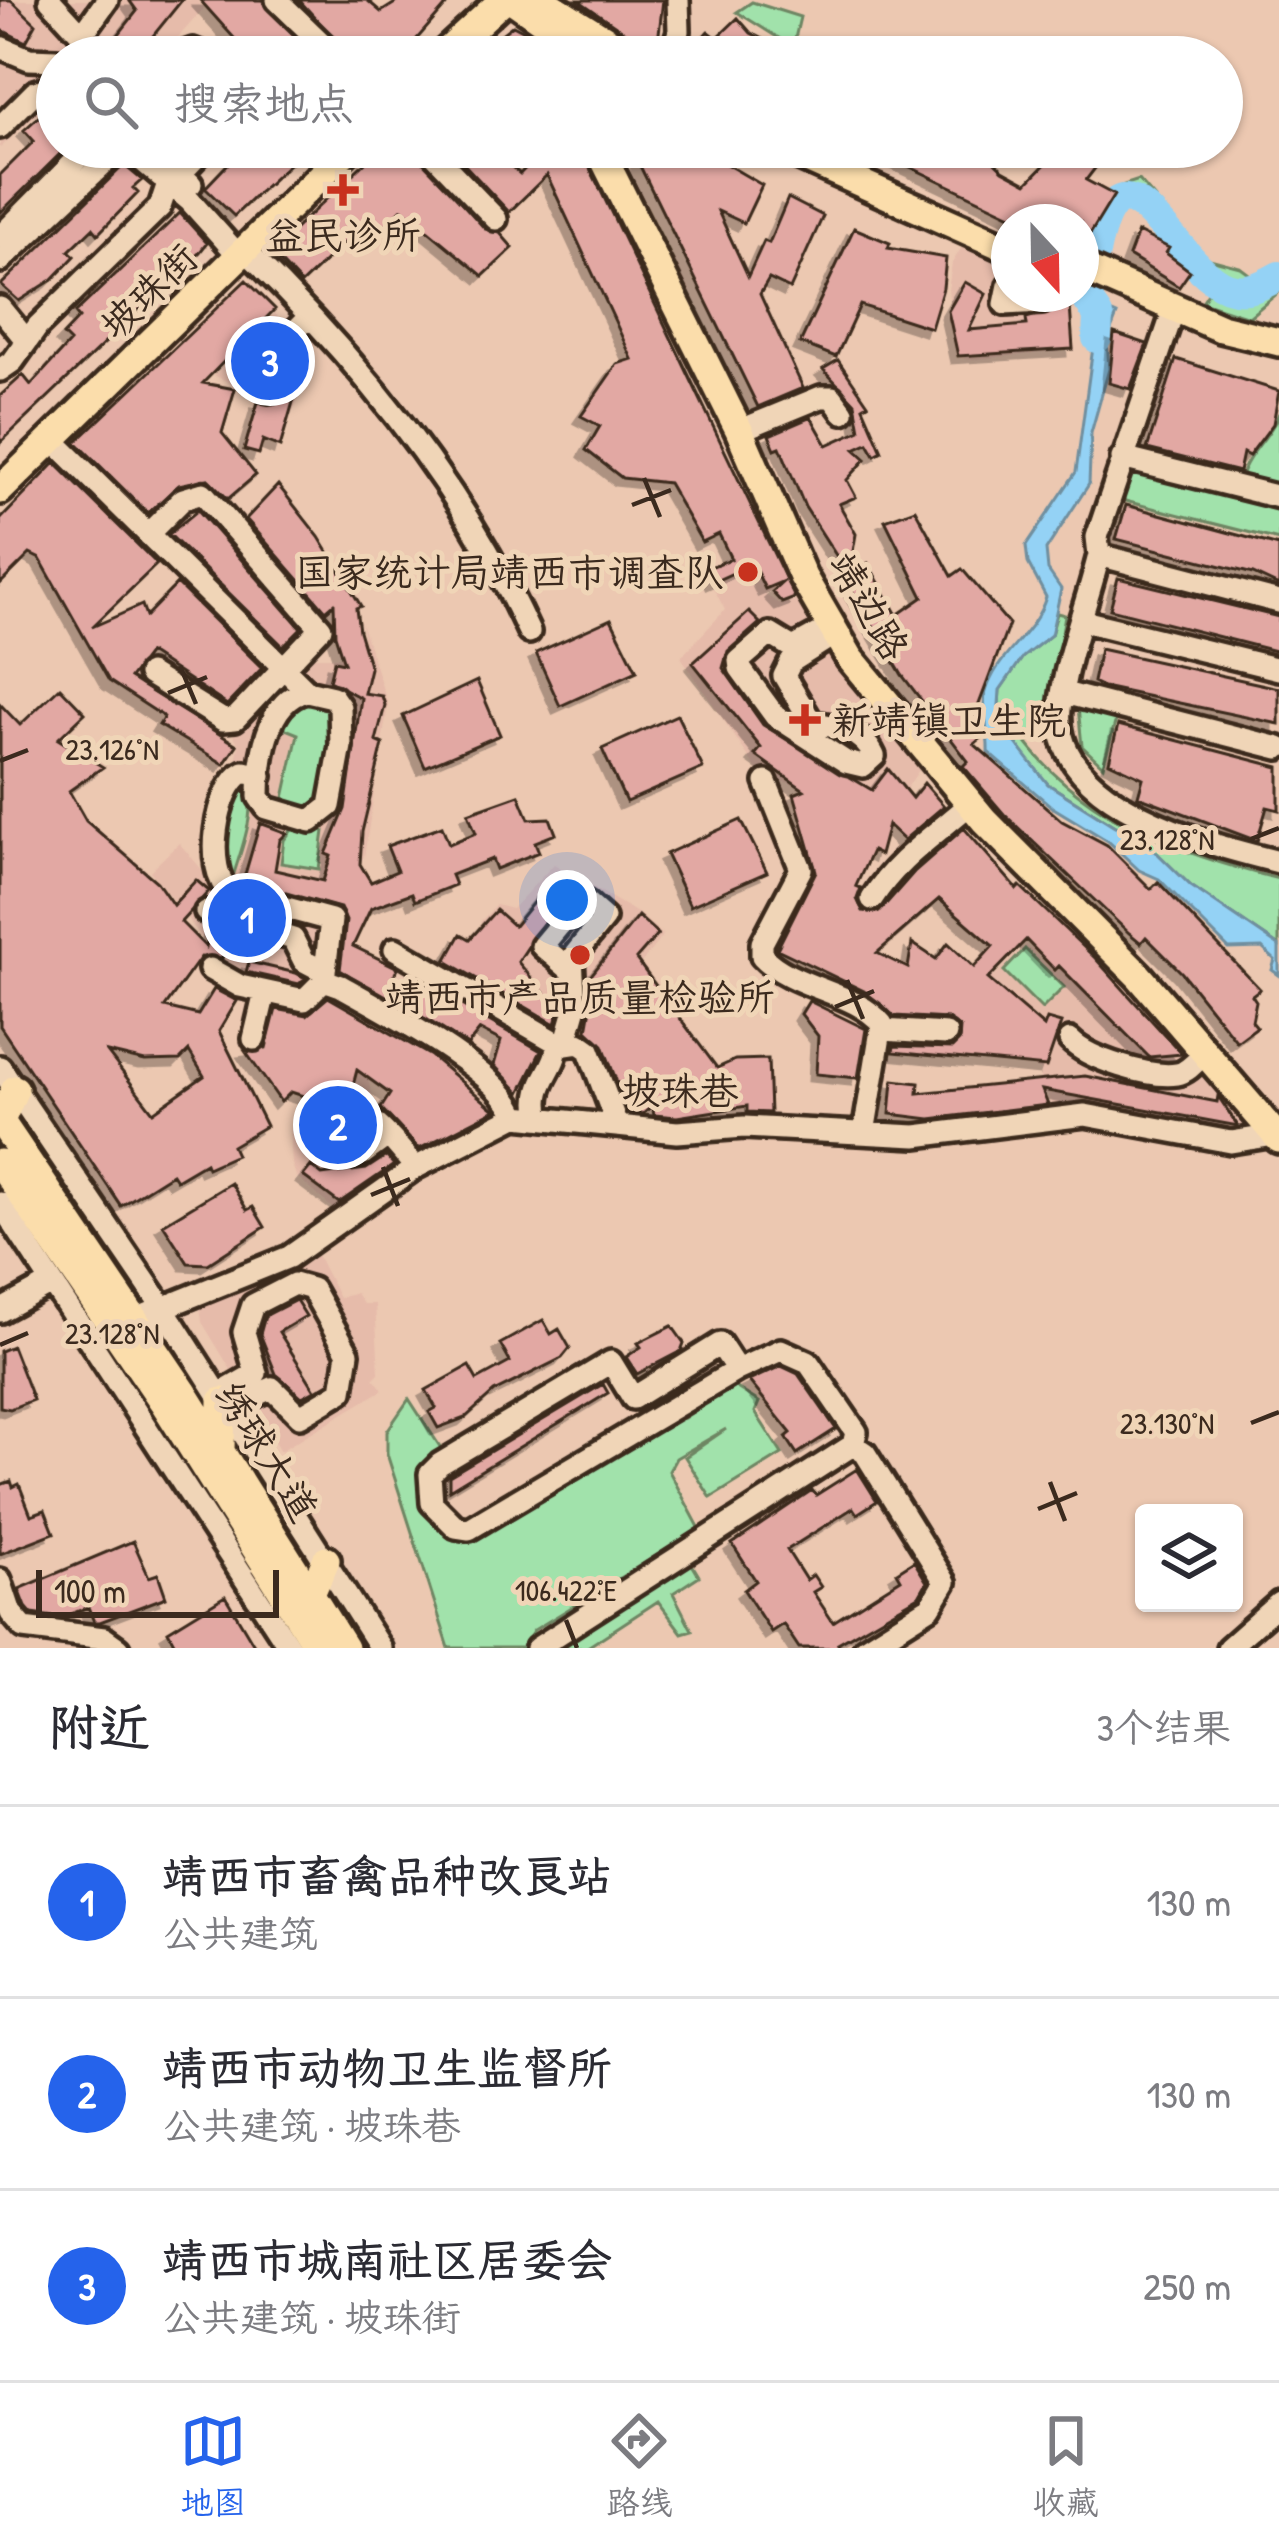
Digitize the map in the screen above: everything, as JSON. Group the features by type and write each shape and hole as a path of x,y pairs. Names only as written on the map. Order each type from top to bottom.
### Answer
{"main road":[{"path":"447,36 484,0"},
{"path":"464,36 503,0"},
{"path":"514,0 552,36"},
{"path":"542,0 599,36"},
{"name":"坡珠街","path":"0,490 313,168"},
{"name":"坡珠街","path":"0,472 239,244 326,168"},
{"name":"靖边路","path":"608,168 833,631 881,699 970,804 1278,1131"},
{"name":"靖边路","path":"623,168 813,572 881,680 991,813 1147,968 1278,1131"},
{"path":"827,168 991,241"},
{"path":"869,168 991,224"},
{"path":"1099,280 1171,321 1279,340"},
{"path":"1099,287 1221,328 1279,340"},
{"path":"1,1120 8,1078"},
{"name":"绣球大道","path":"1,1120 319,1648"},
{"name":"绣球大道","path":"0,1163 220,1450 344,1648"},
{"path":"108,1364 124,1326"},
{"path":"220,1450 223,1402"},
{"path":"247,1577 258,1550"},
{"path":"311,1594 326,1559"}],"street":[{"path":"50,0 82,35 107,0"},
{"path":"278,0 315,36"},
{"path":"677,36 678,0"},
{"path":"0,47 36,59"},
{"path":"0,127 36,92"},
{"path":"0,261 74,168"},
{"path":"0,237 92,168"},
{"path":"157,168 176,180"},
{"path":"167,168 353,359 507,585 529,632"},
{"path":"0,370 160,207 187,168"},
{"path":"448,168 496,219"},
{"path":"0,308 27,341"},
{"path":"268,391 290,360 289,337 310,316"},
{"path":"1171,321 1097,537 1099,555 1064,693 1065,755 1088,778 1176,832 1279,862"},
{"path":"748,427 821,397 832,397 843,412"},
{"path":"52,439 307,691"},
{"path":"1122,458 1279,496"},
{"path":"149,532 183,499 202,493 320,623 317,634 284,665 275,682 229,721 149,674"},
{"path":"1099,555 1279,602"},
{"path":"1083,621 1279,670"},
{"path":"833,631 791,662 784,676 812,724 827,722 866,741 874,756 863,766 846,762 781,721 740,668 739,662 770,634 793,648 833,631"},
{"path":"307,691 333,697 340,707 341,746 330,806 311,821 267,808 259,797 261,776 275,712 290,697 307,691"},
{"path":"1064,693 1279,748"},
{"path":"210,969 240,986 310,999 324,975 331,920 222,886 212,849 231,782 244,772 261,776"},
{"path":"766,782 801,869 762,943 762,956 800,985 815,985 872,1014 883,1030 864,1109 864,1133"},
{"path":"872,899 903,855 917,852 970,804"},
{"path":"206,912 292,939 304,962 469,1066 503,1095 516,1116"},
{"path":"395,949 562,1046 579,1043 589,1050 612,1100 617,1125"},
{"path":"540,1116 537,1091 575,1010 569,969"},
{"path":"254,1039 265,992"},
{"path":"883,1030 946,1034"},
{"path":"1070,1040 1100,1061 1172,1074 1188,1069 1207,1051"},
{"path":"8,1078 162,1306 380,1648"},
{"name":"坡珠巷","path":"124,1326 162,1306 290,1257 415,1168 516,1116 677,1132 744,1127 972,1133 1085,1114 1231,1142 1278,1131"},
{"path":"386,1137 396,1141 415,1168"},
{"path":"0,1203 290,1648"},
{"path":"0,1311 51,1282"},
{"path":"294,1284 312,1289 348,1353 342,1391 300,1416 272,1388 223,1402 256,1373 244,1332 253,1305 294,1284"},
{"path":"537,1648 853,1445 856,1432 808,1362 793,1352 772,1353 469,1528 456,1528 432,1503 430,1474 611,1362 633,1398 720,1344 737,1370"},
{"path":"853,1445 866,1454 945,1582 930,1607 870,1647"},
{"path":"0,1580 11,1613 24,1628 104,1638 118,1648"},
{"path":"1228,1648 1279,1603"}],"shaded area":[{"path":"0,0 197,0 204,8 179,36 36,36 36,115 0,148"},
{"path":"967,239 991,253 991,312 1070,312 1075,350 967,360 956,356 948,290 952,263"},
{"path":"275,313 314,364 291,415 214,375"},
{"name":"新靖镇卫生院","path":"776,539 794,576 764,594 781,605 805,598 922,766 883,822 812,788 762,777 681,657 725,610 703,568"},
{"path":"361,622 388,705 364,857 318,898 315,909 230,887 251,807 245,779 234,771 239,745 231,730 302,657 343,657 365,650"},
{"path":"179,843 223,894 325,923 308,995 243,981 207,960 207,944 150,871"},
{"name":"靖西市产品质量检验所","path":"554,864 639,914 663,935 596,1021 570,1037 554,1034 563,1012 480,922 496,905 512,909"},
{"path":"1086,943 1245,1114 1241,1133 1081,1105 1052,1110 1046,1088 1039,1084 1041,1070 1025,1064 994,1014 980,966 994,976 1026,945 1055,973"},
{"path":"312,1042 367,1075 378,1118 415,1159 338,1213 296,1176 292,1164 290,1131 303,1106 299,1094"},
{"path":"315,1251 339,1298 356,1293 363,1304 375,1304 379,1373 374,1378 383,1390 280,1451 202,1322 199,1298 265,1278"}],"green space":[{"path":"752,2 800,17 796,36 775,36 737,12"},
{"path":"1139,180 1206,258 1240,267 1257,280 1221,278 1192,254 1145,191 1115,188"},
{"path":"1279,283 1279,292 1249,317 1202,302 1211,288 1235,297"},
{"path":"1279,413 1279,487 1240,479 1248,461"},
{"path":"1132,471 1279,504 1279,540 1121,500"},
{"path":"1057,613 1065,615 1047,718 1027,744 1079,795 1109,815 1174,847 1279,879 1279,946 1191,886 1156,852 1048,784 1023,757 999,705 1000,690 1023,657 1051,635"},
{"path":"320,698 335,712 321,804 308,811 282,807 298,734 283,728 283,709"},
{"path":"1078,707 1117,716 1103,766 1082,746"},
{"path":"240,777 247,788 249,815 230,887 225,846"},
{"path":"287,822 324,831 319,869 281,863 284,840 291,831"},
{"path":"1025,949 1064,987 1042,1009 1004,971"},
{"path":"732,1385 759,1402 755,1412 782,1454 711,1498 685,1457 726,1429 676,1458 669,1471 700,1529 534,1630 522,1648 449,1648 387,1454 387,1431 409,1399 446,1456 429,1470 454,1530 652,1425 684,1418"},
{"path":"690,1561 699,1576 673,1593 692,1630 682,1633 658,1601 586,1648 552,1648"}],"water":[{"path":"1099,307 1117,315 1107,340 1109,369 1091,433 1089,484 1046,550 1048,570 1061,589 1051,635 1023,657 1000,690 999,705 1008,733 1048,784 1156,852 1191,886 1279,946 1279,975 1272,970 1275,960 1262,948 1229,949 1159,879 1139,870 1108,841 1052,807 988,752 984,700 990,680 1033,624 1046,597 1028,563 1026,546 1076,472 1093,347 1087,312 1099,312"}],"building":[{"path":"0,0 11,0 36,24 26,42 0,29"},
{"path":"129,0 182,0 153,36 117,36 137,11"},
{"path":"200,0 262,0 295,36 232,36"},
{"path":"299,0 367,0 381,12 400,0 451,0 419,36 332,36"},
{"path":"578,0 663,0 659,36 630,36"},
{"path":"738,18 757,36 719,36"},
{"path":"513,25 531,36 499,36"},
{"path":"36,119 36,168 46,168 0,213 0,175 34,141 24,130"},
{"path":"121,168 142,180 133,188 138,193 98,234 93,228 69,251 75,256 52,280 19,301 1,285"},
{"path":"224,168 285,168 234,216 205,188"},
{"path":"359,168 431,168 485,229 500,233 513,248 483,276 402,209 371,240 359,229 301,284 271,252"},
{"path":"468,168 513,168 520,174 526,168 590,168 795,598 782,603 772,592 784,581 765,589 753,564 713,582 707,568 731,559 719,534 702,542 668,483 622,478 586,450 600,426 581,416 617,364 632,359 547,175 509,212"},
{"path":"641,168 733,168 762,185 744,223 718,211 748,276 764,241 769,243 788,198 823,216 790,289 769,279 760,294 803,388 758,407"},
{"path":"912,168 1001,168 1027,183 1042,168 1095,168 1086,180 1114,195 1099,220 1099,204 991,205"},
{"path":"180,213 207,243 200,252 0,443 0,396 23,375 31,385 70,342 63,335 79,318 75,313"},
{"path":"854,228 890,243 888,248 946,258 943,288 931,328 860,305 836,357 800,343"},
{"path":"1138,232 1169,248 1166,253 1190,271 1179,287 1129,256"},
{"path":"246,280 275,309 203,383 235,389 222,433 256,475 228,499 208,479 179,485 148,513 76,442"},
{"path":"965,282 986,294 969,330 1027,325 1026,318 1070,312 1073,349 958,356 948,311"},
{"path":"1114,333 1147,344 1130,389 1109,383"},
{"path":"1176,359 1279,391 1273,424 1249,456 1243,453 1239,472 1147,449"},
{"path":"838,360 868,404 863,407 882,451 875,455 868,443 855,449 866,459 847,480 856,497 839,504 856,534 849,574 868,563 897,615 923,597 885,520 915,509 952,576 962,569 1009,624 972,723 983,737 974,744 1062,821 1107,845 1151,889 1158,882 1260,989 1252,995 1256,1001 1252,1021 1257,1027 1237,1042 1182,973 1146,937 1141,943 1129,933 1004,814 963,766 968,761 902,675 844,577 848,574 805,507 780,447 775,449 769,435 811,417 827,445 860,430 855,403 823,369"},
{"path":"304,364 311,369 293,402 280,447 263,440 259,454 244,450 258,402 275,404"},
{"path":"55,463 157,564 92,627 142,605 146,616 177,584 262,668 227,705 149,653 130,678 237,745 224,764 159,725 164,717 109,681 40,559 30,554 0,584 0,520"},
{"path":"278,485 319,537 361,606 356,608 359,631 370,668 364,693 382,696 385,705 376,741 383,744 362,832 360,864 371,882 397,871 387,846 442,826 449,844 476,833 468,813 519,795 529,819 550,818 556,834 535,842 539,852 496,869 492,859 451,875 455,885 415,901 412,893 371,908 353,946 398,968 392,979 413,993 420,981 541,1051 520,1093 494,1065 501,1041 480,1030 468,1045 340,970 346,921 340,908 243,881 260,823 287,833 280,840 275,870 323,881 331,856 326,854 345,809 361,698 329,681 334,661 344,663 335,635 334,604 326,611 246,519"},
{"path":"1126,505 1279,546 1279,586 1253,574 1116,539"},
{"path":"198,510 301,628 283,646 169,534"},
{"path":"1118,578 1279,617 1279,652 1110,609"},
{"path":"749,612 760,623 728,651 723,668 763,725 872,790 888,769 912,798 924,783 944,806 904,840 888,825 880,855 872,851 856,886 861,888 857,899 863,911 879,912 915,871 964,828 1017,889 1020,886 1095,958 1182,1054 1149,1057 1059,966 1055,970 1026,940 988,979 1044,1027 1047,1019 1061,1023 1046,1067 893,1052 894,1046 952,1048 959,1041 960,1028 948,1019 894,1016 864,991 777,949 816,871 794,794 804,790 755,755 761,748 693,663","holes":["939,899 993,946 974,967 948,943 936,959 912,943 908,968 877,953"]},
{"path":"611,619 637,671 560,706 536,653"},
{"path":"1100,649 1279,688 1279,724 1103,687 1093,682"},
{"path":"477,681 500,735 425,767 403,716"},
{"path":"60,687 85,713 58,739 103,767 69,791 86,821 157,882 173,905 196,880 209,891 181,922 206,947 211,929 227,934 222,959 201,957 165,1007 198,1015 214,989 237,1001 219,1031 266,1126 232,1146 236,1155 207,1168 205,1163 176,1180 172,1174 121,1206 0,1026 0,704 20,725","holes":["189,1051 204,1076 153,1112 107,1052 145,1061 180,1060"]},
{"path":"677,715 703,768 626,802 602,749"},
{"path":"1118,725 1279,767 1279,810 1267,807 1257,841 1138,796 1143,778 1109,762"},
{"path":"741,820 767,872 690,906 666,854"},
{"path":"557,873 570,883 518,962 559,1011 555,1024 446,961 461,934 470,939 496,910 514,926"},
{"path":"638,916 658,934 636,959 717,1068 735,1060 768,1059 770,1113 747,1112 747,1106 677,1117 654,1115 652,1106 643,1114 628,1112 603,1045 587,1030 593,997 588,979"},
{"path":"249,962 305,978 299,984 246,972"},
{"path":"328,997 431,1056 495,1110 419,1149 381,1108 390,1094 357,1070 351,1093 340,1086 348,1099 334,1106 291,1092 281,1102 245,1051 266,1048 276,1009 307,1015"},
{"path":"809,1001 866,1029 858,1078 816,1074 818,1036 801,1014"},
{"path":"1085,1076 1217,1102 1218,1096 1238,1126 1042,1090 1048,1105 930,1119 890,1114 893,1080 919,1083 918,1093"},
{"path":"386,1156 394,1165 339,1203 303,1176 311,1166 322,1175 366,1169"},
{"path":"231,1183 247,1210 253,1207 265,1227 208,1264 188,1263 163,1224"},
{"path":"296,1300 306,1316 279,1332 315,1390 302,1397 276,1374 260,1334 265,1316"},
{"path":"543,1320 551,1334 559,1329 570,1348 562,1358 494,1392 465,1418 438,1428 429,1412 436,1408 426,1390 469,1366 477,1380 510,1362 500,1344"},
{"path":"672,1326 684,1343 681,1351 637,1374 626,1357 641,1347 638,1343"},
{"path":"12,1346 33,1400 10,1409 0,1407 0,1351"},
{"path":"781,1366 798,1374 836,1429 797,1454 786,1437 791,1433 749,1381"},
{"path":"603,1384 608,1393 449,1490 449,1476"},
{"path":"857,1469 877,1501 857,1514 853,1508 787,1550 806,1580 813,1575 821,1587 813,1592 833,1622 901,1579 897,1572 914,1561 927,1582 919,1596 838,1643 842,1648 799,1648 783,1624 771,1632 744,1590 756,1581 732,1544 812,1490 816,1495"},
{"path":"11,1481 13,1487 19,1484 31,1515 45,1510 54,1533 0,1554 0,1485"},
{"path":"133,1541 149,1577 158,1574 166,1597 100,1622 94,1622 88,1607 62,1618 32,1614 26,1607 19,1589"},
{"path":"225,1596 256,1648 177,1648 168,1631"}],"waterway":[{"path":"1097,338 1098,315 1088,301 1098,239 1111,207 1126,199 1144,207 1205,272 1227,287 1248,289 1279,276"}],"place":[{"name":"益民诊所","path":"343,190"},
{"name":"靖西市城南社区居委会","path":"270,361"},
{"name":"国家统计局靖西市调查队","path":"748,572"},
{"name":"新靖镇卫生院","path":"805,720"},
{"name":"靖西市畜禽品种改良站","path":"247,918"},
{"name":"靖西市产品质量检验所","path":"580,955"},
{"name":"靖西市动物卫生监督所","path":"338,1125"}]}
